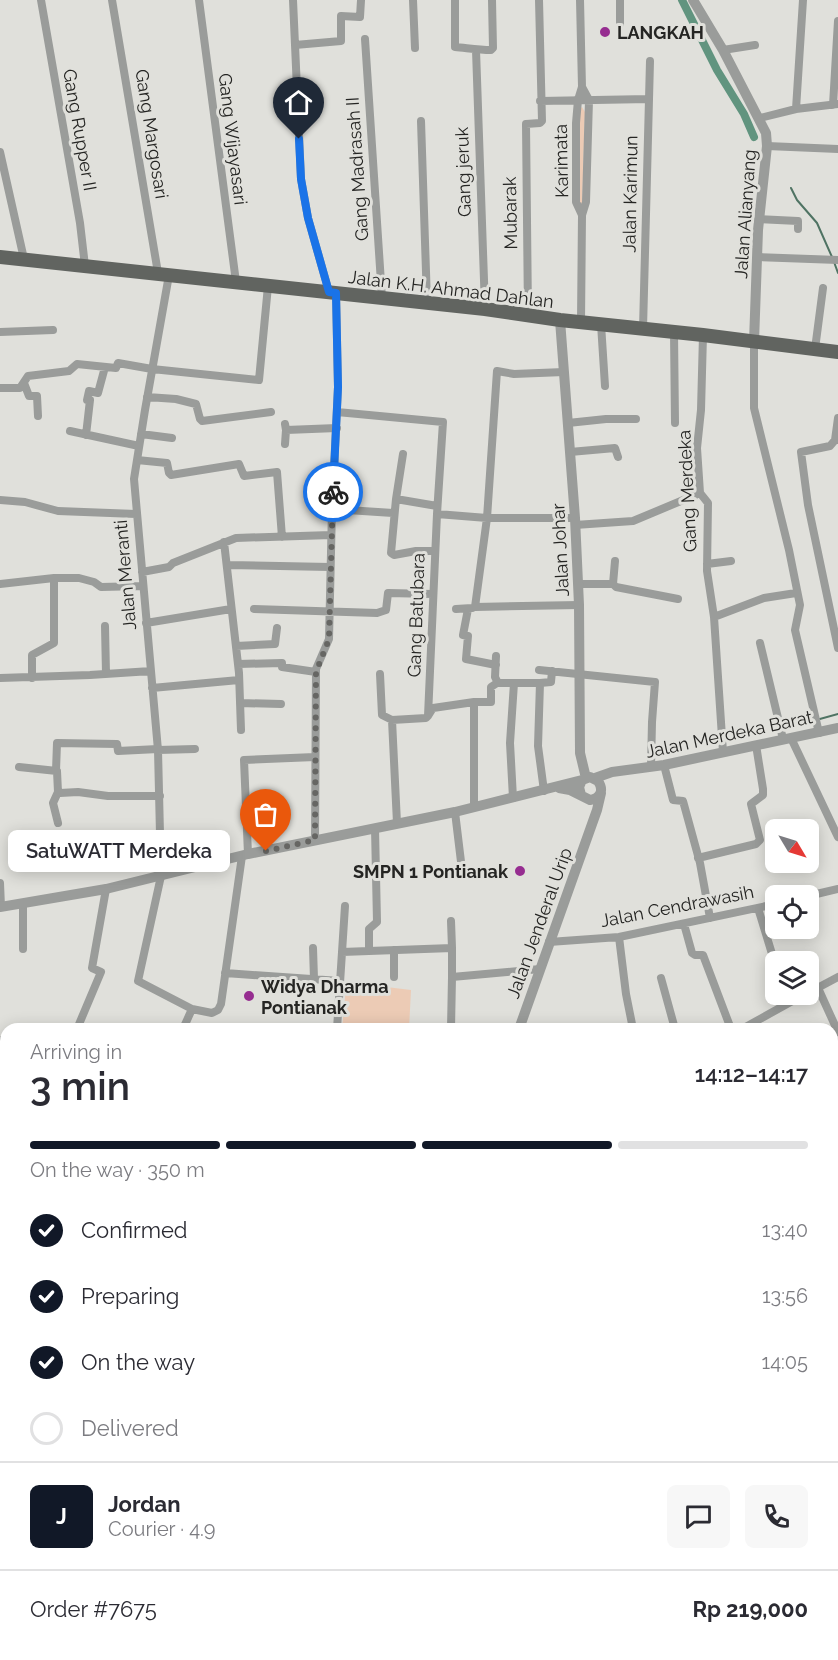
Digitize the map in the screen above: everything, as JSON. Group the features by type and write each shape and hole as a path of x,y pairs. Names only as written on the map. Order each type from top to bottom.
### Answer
{"main road":[{"name":"Jalan K.H. Ahmad Dahlan","path":"0,257 427,302 560,320 838,352"}],"street":[{"name":"Gang Rupper II","path":"41,0 80,223 85,266"},
{"name":"Gang Margosari","path":"112,0 164,274"},
{"name":"Gang Wijayasari","path":"199,0 236,282"},
{"path":"293,0 301,179 308,218 332,292 337,412 329,639 316,672 315,840"},
{"path":"295,45 341,40 341,16 360,17 361,0"},
{"path":"413,0 415,48"},
{"path":"455,0 455,47 476,50 493,48 492,0"},
{"path":"539,0 540,101 649,99"},
{"name":"Karimata","path":"580,0 582,87 578,100 576,202 582,215 581,322"},
{"path":"620,0 620,24"},
{"name":"Jalan Alianyang","path":"693,0 723,50 760,118 766,134 767,146 759,219 754,342"},
{"path":"796,109 803,0"},
{"path":"760,118 796,109 836,104 838,21"},
{"name":"Gang Madrasah II","path":"365,39 382,298"},
{"path":"723,50 755,45"},
{"name":"Gang jeruk","path":"476,50 485,309"},
{"name":"Jalan Karimun","path":"643,329 650,61"},
{"path":"582,87 589,100 586,202 582,215"},
{"name":"Mubarak","path":"528,315 526,124 542,121 540,101"},
{"path":"421,121 427,302"},
{"path":"767,146 838,149"},
{"path":"0,152 24,259"},
{"path":"759,219 798,221 798,229"},
{"path":"757,257 835,260"},
{"name":"Jalan Meranti","path":"164,274 152,369 134,479 158,750 161,876 138,981 192,1009"},
{"path":"0,388 20,388 28,376 69,371 77,364 116,368 118,363 152,369 260,380 268,286"},
{"path":"814,349 823,288"},
{"name":"Jalan Johar","path":"560,320 579,605 580,753 588,779"},
{"path":"601,324 605,386"},
{"path":"0,332 53,330"},
{"path":"674,332 675,423"},
{"name":"Gang Merdeka","path":"703,335 700,420 697,441 700,493 708,503 708,590 714,617 723,752"},
{"path":"754,342 754,408 789,550 800,609 795,621 795,630 818,728"},
{"path":"86,435 89,391 98,393 105,367"},
{"path":"496,683 496,660 466,659 468,636 464,635 487,518 497,371 514,374 564,372"},
{"path":"24,383 29,396 37,396 38,416"},
{"path":"147,397 176,399 196,404 202,421 272,412"},
{"name":"Gang Batubara","path":"337,412 443,422 428,716"},
{"path":"838,418 836,440 830,446 801,452 808,505 838,648"},
{"path":"568,423 636,419"},
{"path":"285,444 285,427 337,428"},
{"path":"69,431 139,446"},
{"path":"141,434 172,438"},
{"path":"570,452 615,448 618,457"},
{"path":"403,454 393,513 392,554 435,551"},
{"path":"136,460 167,463 171,474 239,464 244,476 277,472 282,537"},
{"path":"396,499 437,510 487,518 633,521 700,493"},
{"path":"0,500 25,502 58,511 136,514"},
{"path":"332,509 393,513"},
{"path":"142,572 170,567 173,563 236,538 331,535"},
{"path":"224,542 238,664 241,730"},
{"path":"613,584 615,561"},
{"path":"707,564 731,561"},
{"path":"228,565 330,567"},
{"path":"32,678 32,655 54,643 54,578"},
{"path":"0,584 54,578 79,578 94,582 101,587 143,586"},
{"path":"578,584 613,584 616,587 678,599"},
{"path":"254,609 377,613 386,610 388,593 433,594"},
{"path":"714,617 764,598 796,593"},
{"path":"456,609 579,605"},
{"path":"146,623 231,609"},
{"path":"105,626 106,674"},
{"path":"236,646 274,644 279,632"},
{"path":"760,643 787,739 838,837"},
{"path":"238,664 282,663 282,667 316,672"},
{"path":"0,678 151,670"},
{"path":"539,670 655,682 651,767"},
{"path":"380,674 382,715 392,720 426,718 433,708 491,702 490,687 496,683 551,682 552,671"},
{"path":"152,688 239,680"},
{"path":"513,798 510,743 514,683"},
{"path":"540,683 538,746 544,791"},
{"path":"474,702 474,807"},
{"path":"240,704 281,704"},
{"path":"392,720 397,823"},
{"name":"Jalan Merdeka Barat","path":"1,907 106,889 245,855 559,788 612,772 664,765 787,739 818,728 838,728"},
{"path":"58,823 53,803 58,792 57,743 117,744 118,751 195,749"},
{"path":"698,858 756,844 760,840 751,804 763,795 764,789 756,745"},
{"path":"186,1023 192,1009 212,1013 218,1010 221,1004 245,855 244,760 315,757"},
{"path":"664,765 674,800 682,801 698,858 710,918"},
{"path":"20,767 56,771"},
{"path":"559,788 594,799 609,781 627,771"},
{"path":"591,828 579,787 588,779 598,781 601,791"},
{"name":"Jalan Jenderal Urip","path":"521,1023 591,828 601,791"},
{"path":"58,792 159,796"},
{"path":"455,812 462,870"},
{"path":"369,951 369,929 377,921 375,828"},
{"path":"0,882 1,907"},
{"path":"80,1023 101,972 92,968 106,889"},
{"path":"819,893 838,889"},
{"path":"23,903 23,949"},
{"path":"337,1023 345,906"},
{"name":"Jalan Cendrawasih","path":"549,942 619,937 765,906"},
{"path":"758,908 771,951"},
{"path":"451,921 451,1023"},
{"path":"684,924 692,953 695,956 702,955 729,1023"},
{"path":"619,937 632,1023"},
{"path":"313,948 314,979"},
{"path":"342,952 452,948"},
{"path":"394,950 394,977"},
{"path":"452,977 540,969"},
{"path":"225,973 340,981"},
{"path":"819,987 838,977"},
{"path":"661,978 673,1023"},
{"path":"819,990 834,1023"},
{"path":"753,1023 786,1005"}],"shaded area":[{"path":"582,107 585,112 582,207 578,200 578,111"},
{"path":"378,986 411,990 409,1023 343,1023 346,987"}],"waterway":[{"path":"682,0 717,70 744,114 754,137"},
{"path":"791,188 797,200 817,223 832,257"},
{"path":"834,262 838,273"},
{"path":"809,722 838,714"}],"way so far":[{"path":"266,851 315,840 316,669 329,639 333,492"}],"place":[{"name":"LANGKAH","path":"605,32"},
{"name":"SatuWATT Merdeka","path":"266,851"},
{"name":"SMPN 1 Pontianak","path":"520,871"},
{"name":"Widya Dharma Pontianak","path":"249,996"}],"route":[{"path":"299,139 301,179 308,218 329,292 336,293 338,387 333,492"}]}
